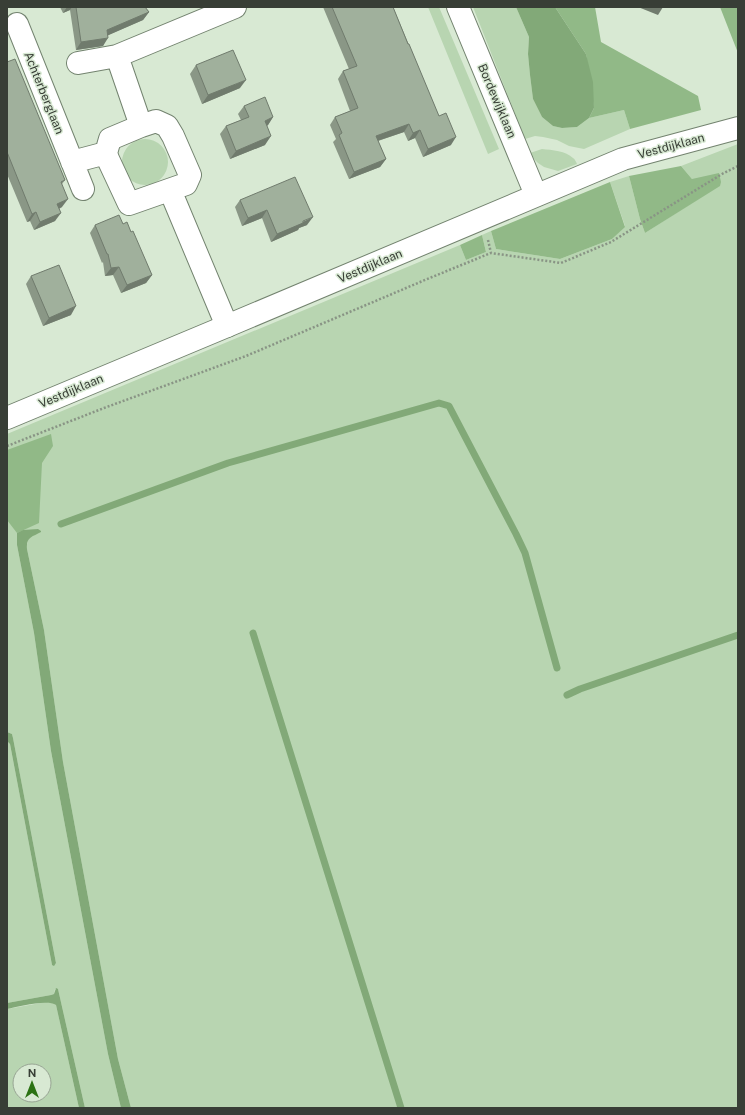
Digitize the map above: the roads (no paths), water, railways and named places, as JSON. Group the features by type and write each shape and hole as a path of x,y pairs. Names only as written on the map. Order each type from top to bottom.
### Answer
{"street":[{"path":"78,63 117,56 236,7"},
{"name":"Bordewijklaan","path":"458,7 536,195"},
{"name":"Achterberglaan","path":"17,24 83,189"},
{"path":"117,56 141,126"},
{"path":"156,121 167,126 190,174 186,184 129,204 106,152 110,139 156,121"},
{"name":"Vestdijklaan","path":"7,418 623,159 738,128"},
{"path":"72,162 106,152"},
{"path":"170,190 227,326"}],"waterway":[{"path":"61,524 228,463 439,403 449,406 525,553 557,668"},
{"path":"253,633 401,1108"},
{"path":"567,695 580,689 738,635"}]}
